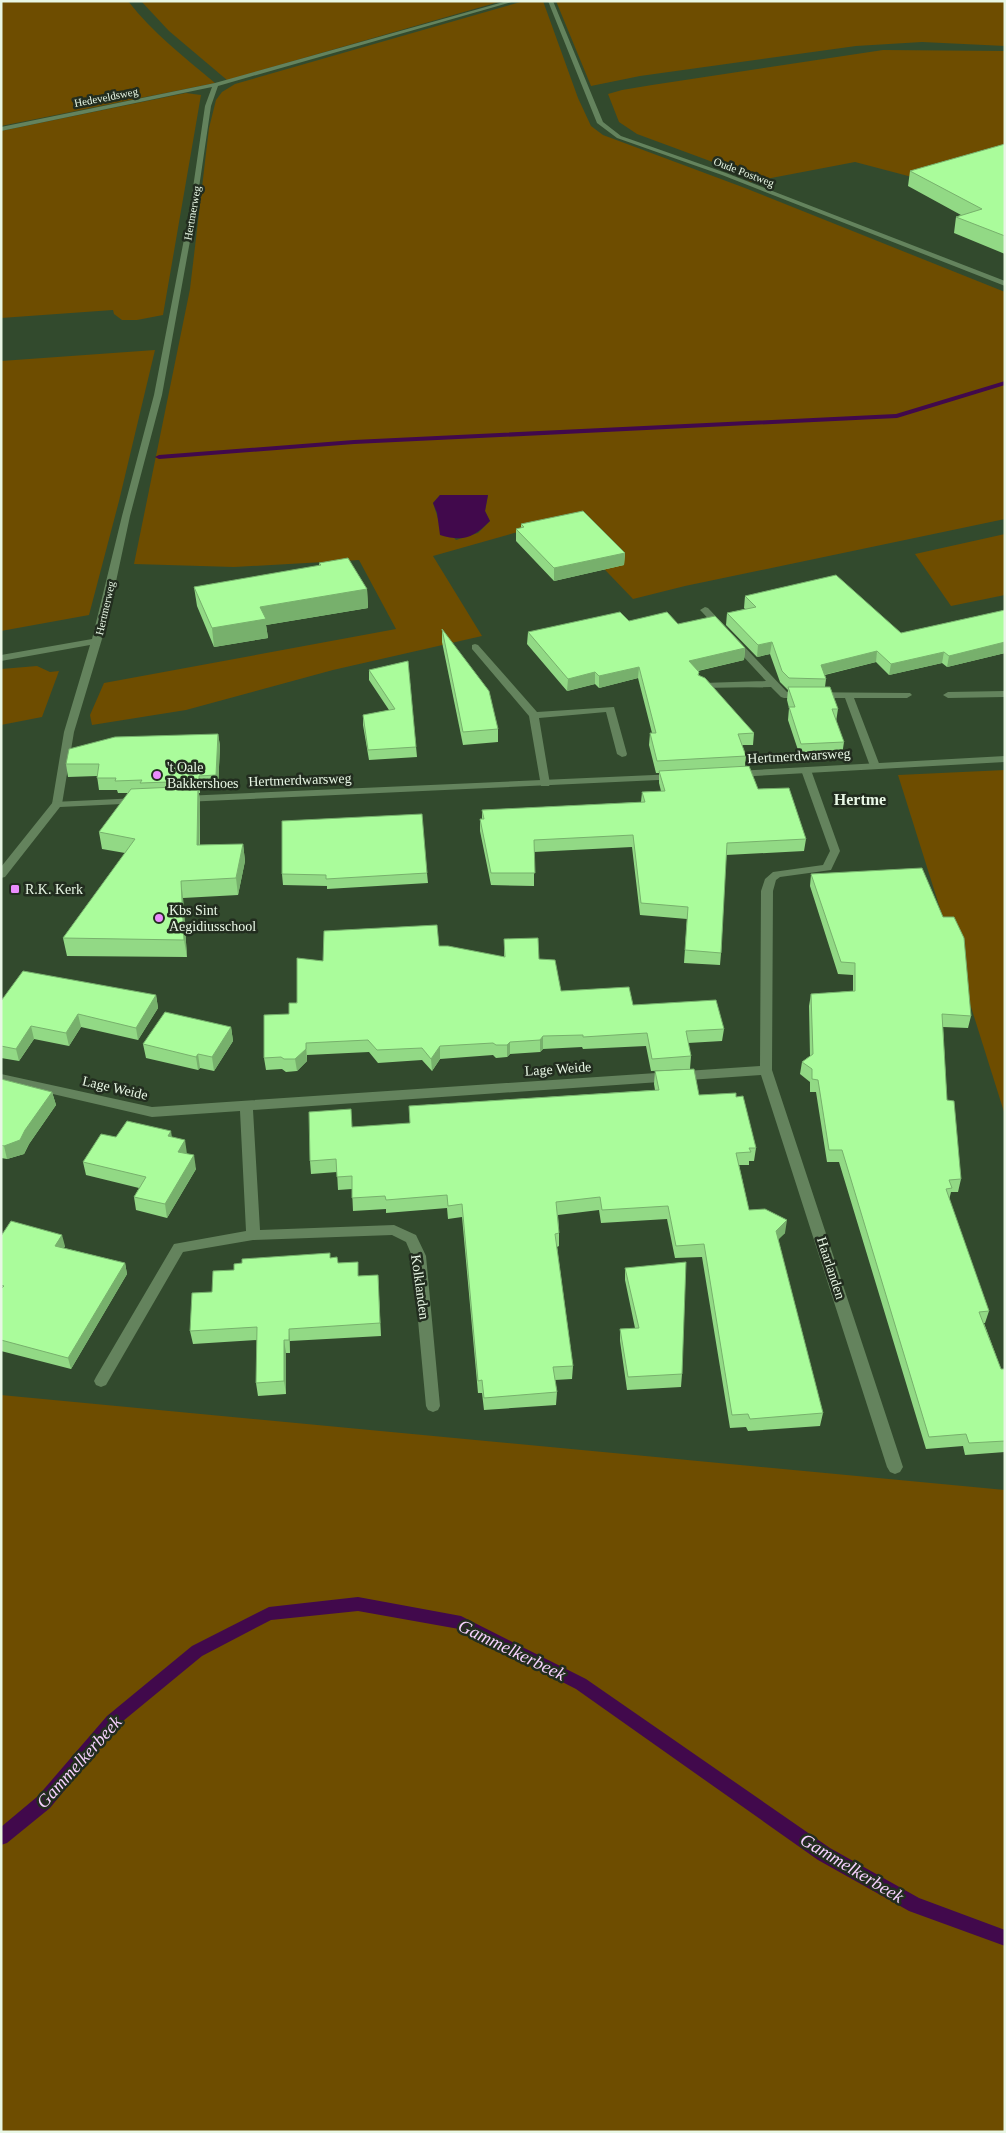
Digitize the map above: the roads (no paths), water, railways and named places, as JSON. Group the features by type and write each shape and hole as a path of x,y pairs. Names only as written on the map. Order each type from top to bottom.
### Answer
{"street":[{"path":"216,85 513,1"},
{"name":"Oude Postweg","path":"550,1 600,123 619,137 724,174 1005,284"},
{"name":"Hedeveldsweg","path":"1,129 216,85"},
{"name":"Hertmerweg","path":"1,875 57,804 69,732 97,641 126,516 158,395 193,208 208,106 216,85"},
{"path":"705,610 784,695 907,695"},
{"name":"Hertmerweg","path":"1,658 97,641"},
{"path":"475,647 534,715 545,784"},
{"path":"703,686 774,684"},
{"name":"Hertmerdwarsweg","path":"848,694 876,766"},
{"path":"948,695 1005,694"},
{"path":"534,715 610,709 622,754"},
{"name":"Hertmerdwarsweg","path":"729,774 1005,759"},
{"path":"766,1070 767,891 771,879 777,874 828,868 835,851 806,770"},
{"name":"Hertmerdwarsweg","path":"176,799 545,784 690,776"},
{"path":"57,804 146,800"},
{"name":"Lage Weide","path":"1,1078 152,1112 766,1070"},
{"name":"Haarlanden","path":"766,1070 895,1467"},
{"path":"246,1105 253,1235"},
{"name":"Kolklanden","path":"102,1381 179,1248 253,1235 394,1230 411,1239 419,1256 433,1406"}],"waterway":[{"path":"159,457 354,442 897,416 1005,383"},
{"name":"Gammelkerbeek","path":"1,1837 44,1802 112,1721 197,1651 269,1614 358,1604 461,1623 581,1684 824,1854 915,1905 1005,1938"}],"place":[{"name":"'t Oale Bakkershoes","path":"157,775"},
{"name":"R.K. Kerk","path":"15,889"},
{"name":"Kbs Sint Aegidiusschool","path":"159,918"}],"district":[{"name":"Hertme","path":"860,799"}]}
